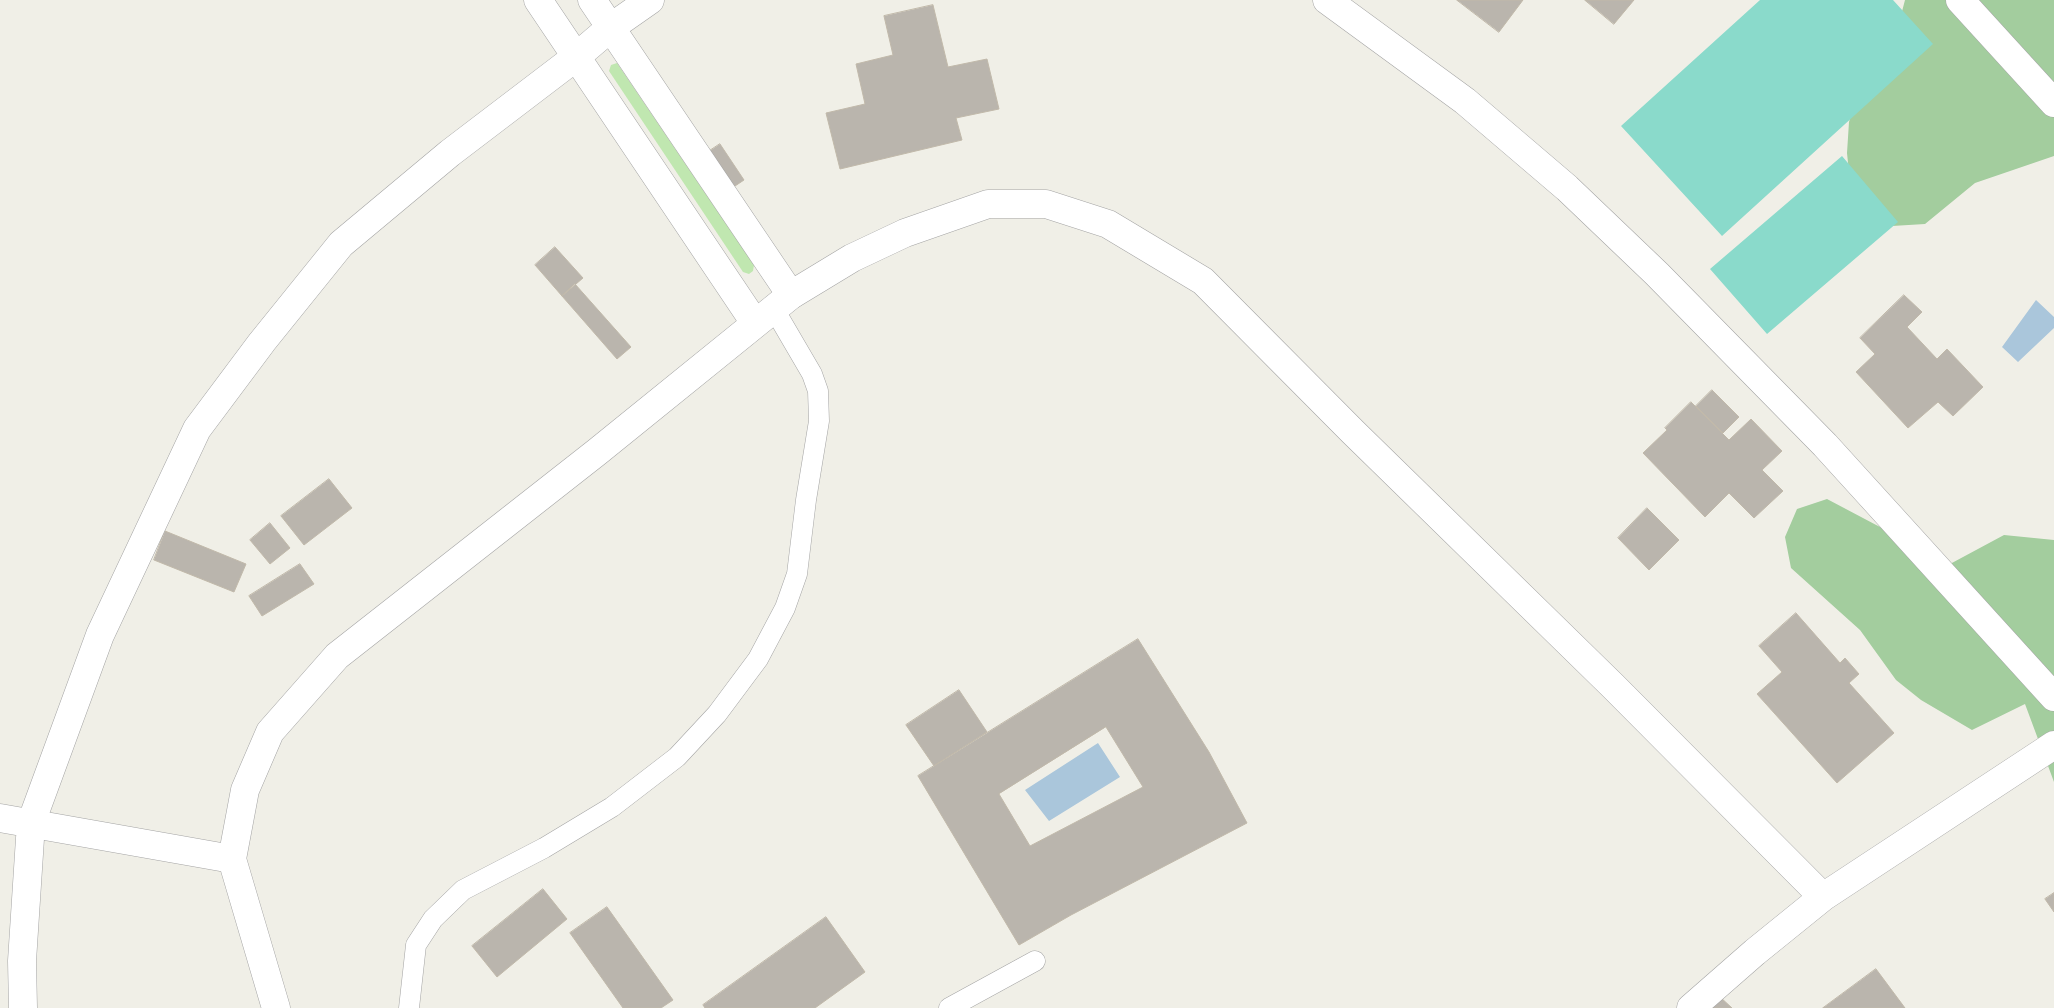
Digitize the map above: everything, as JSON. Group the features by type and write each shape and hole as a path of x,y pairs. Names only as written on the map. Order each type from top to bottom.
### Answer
{"street":[{"path":"538,0 576,58 773,309"},
{"path":"592,0 773,309"},
{"path":"22,1008 22,961 31,823 100,635 197,429 262,342 341,244 450,153 576,58 610,28 650,0"},
{"path":"1326,0 1466,102 1567,188 1657,274 1825,445 2054,697"},
{"path":"1960,0 2054,103"},
{"path":"276,1008 232,859 245,790 270,732 337,656 597,452 773,309 852,258 905,233 988,204 1046,204 1108,224 1203,281 1353,432 1614,686 1823,897"},
{"path":"1691,1008 1755,952 1823,897 2054,745"},
{"path":"0,818 232,859"}],"lane":[{"path":"409,1008 416,945 433,919 462,890 544,848 612,807 677,757 717,714 758,659 785,608 798,574 806,500 819,421 819,401 818,391 812,374 773,309"},
{"path":"949,1008 1035,961"}],"green space":[{"path":"1905,0 2054,0 2054,156 1975,183 1925,224 1892,226 1850,182 1847,153 1849,122 1857,94 1894,42"},
{"path":"617,63 754,265 753,271 749,274 743,272 609,71 611,65"},
{"path":"1827,499 1950,564 2004,535 2054,540 2054,782 2025,704 1972,730 1921,700 1896,680 1860,630 1791,568 1785,537 1797,509"}],"shaded area":[{"path":"1760,0 1893,0 1933,44 1722,236 1621,126"},
{"path":"1842,156 1898,222 1767,334 1710,269"},
{"path":"2036,300 2054,317 2054,328 2018,362 2002,347"},
{"path":"1098,743 1120,777 1049,821 1025,790"}],"building":[{"path":"1457,0 1523,0 1499,32"},
{"path":"1585,0 1634,0 1614,24"},
{"path":"933,5 948,67 987,59 999,109 956,118 962,140 840,169 826,113 865,104 856,64 893,55 884,16"},
{"path":"720,144 744,180 729,190 705,154"},
{"path":"555,247 583,278 562,296 535,265"},
{"path":"575,284 631,347 617,359 562,296"},
{"path":"1904,295 1922,312 1907,327 1937,359 1947,349 1983,387 1953,416 1938,402 1908,428 1856,372 1875,354 1860,338"},
{"path":"1712,390 1739,417 1723,433 1696,406"},
{"path":"1691,402 1729,440 1751,419 1782,451 1762,470 1783,491 1754,518 1729,493 1705,517 1643,453 1667,430 1665,428"},
{"path":"329,479 352,508 304,545 281,516"},
{"path":"1647,508 1679,540 1649,570 1618,538"},
{"path":"270,523 290,548 270,564 250,540"},
{"path":"165,531 246,564 234,592 154,560"},
{"path":"300,564 314,584 262,616 249,596"},
{"path":"1796,613 1840,663 1845,658 1859,674 1849,683 1894,733 1837,783 1757,694 1782,672 1759,646"},
{"path":"1138,639 1209,752 1247,823 1071,915 1019,945 918,776","holes":["1106,727 1143,787 1030,846 999,794"]},
{"path":"959,690 987,732 934,766 906,725"},
{"path":"543,889 567,919 497,977 472,946"},
{"path":"2054,893 2054,912 2045,899"},
{"path":"607,907 673,1000 661,1008 623,1008 570,933"},
{"path":"826,917 865,972 815,1008 705,1008 703,1005"},
{"path":"1876,969 1905,1008 1823,1008"},
{"path":"1719,996 1732,1008 1708,1008"}]}
